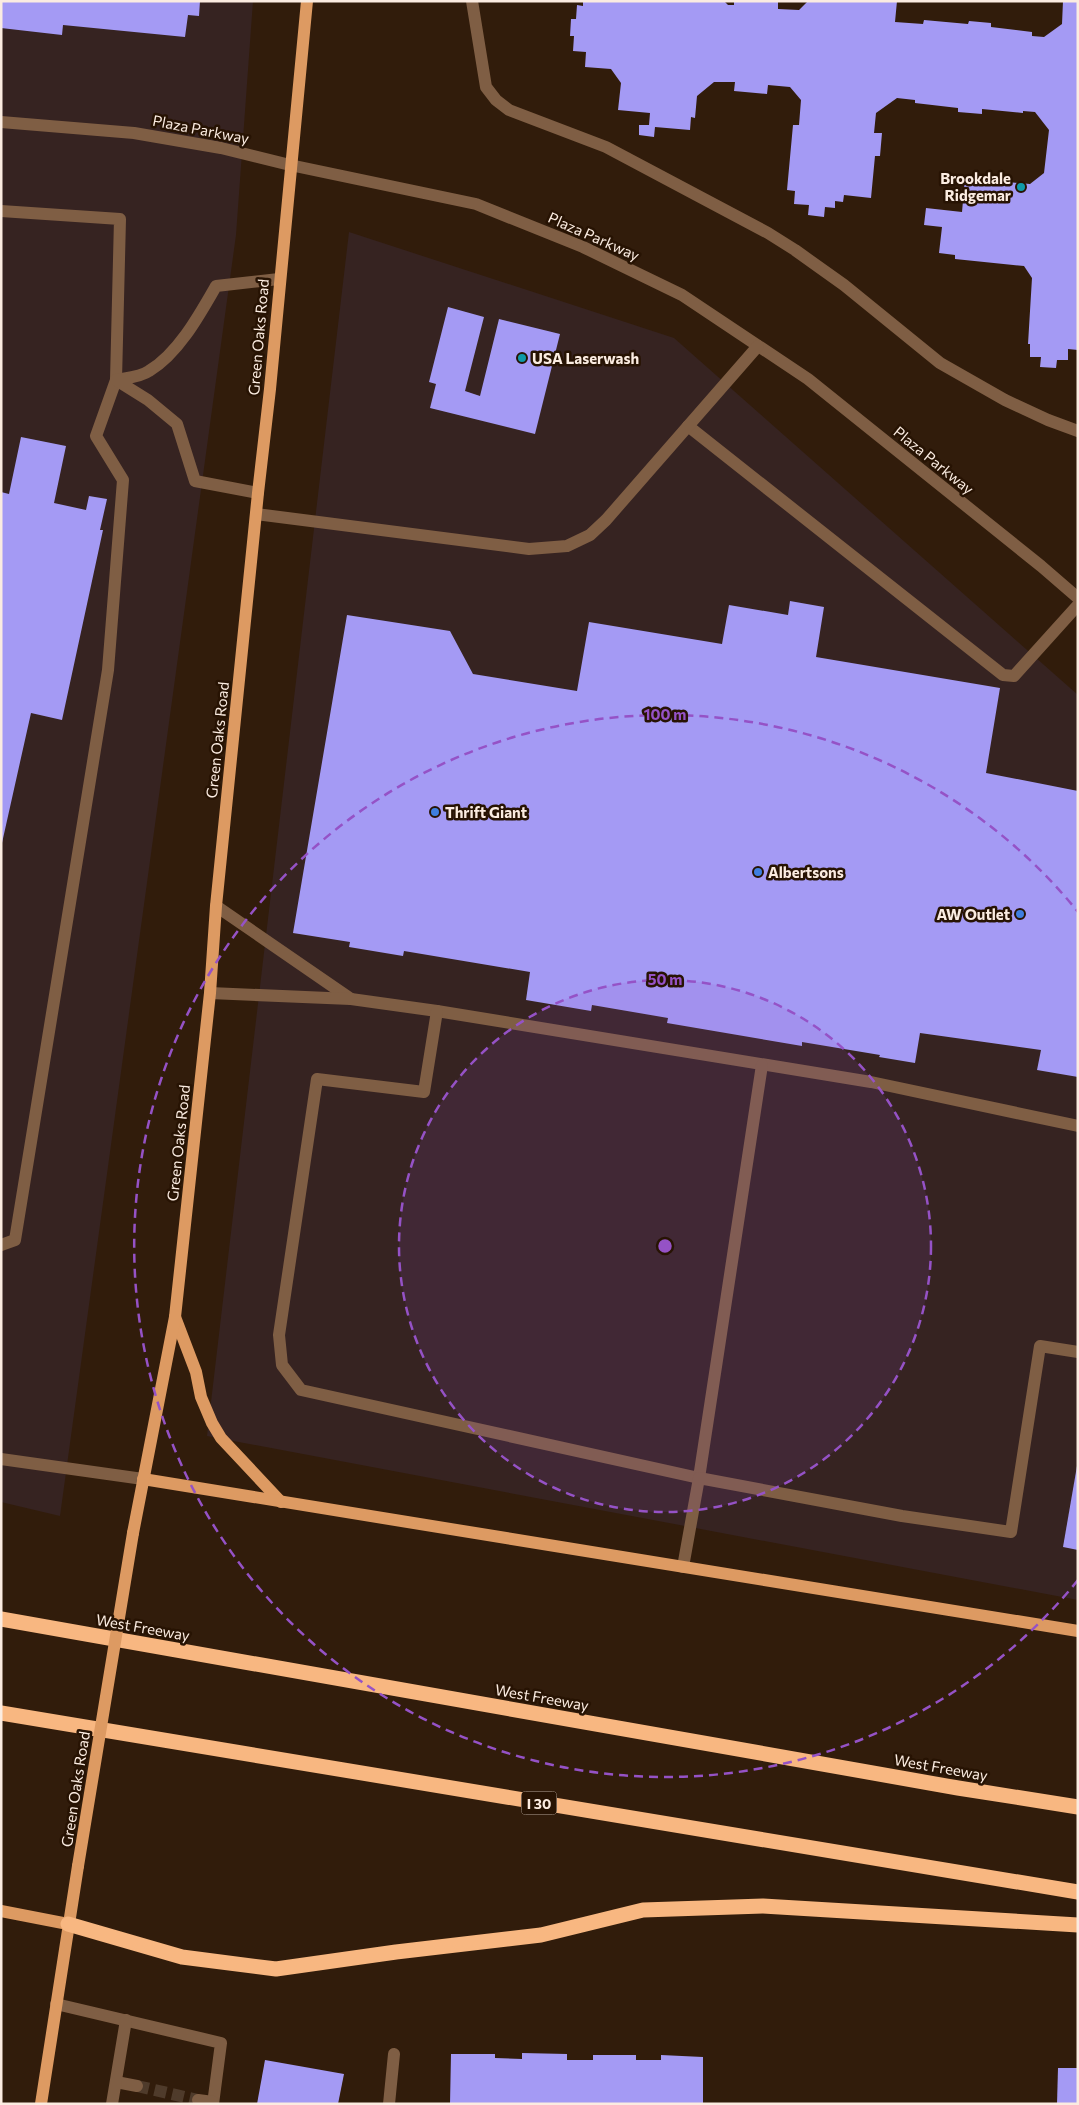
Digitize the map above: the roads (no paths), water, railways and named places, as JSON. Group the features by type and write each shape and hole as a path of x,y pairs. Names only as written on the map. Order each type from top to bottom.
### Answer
{"highway":[{"name":"West Freeway","path":"1,1619 948,1786 1078,1806"},
{"name":"I 30","path":"1,1712 1078,1892"},
{"path":"68,1924 182,1956 276,1970 396,1952 541,1935 643,1910 763,1906 1078,1925"}],"main road":[{"name":"Green Oaks Road","path":"41,2104 68,1924 133,1533 175,1317 210,993 216,906 270,388 307,1"},
{"path":"175,1317 196,1372 201,1397 212,1423 221,1438 281,1502"},
{"path":"143,1479 1078,1631"},
{"path":"1,1911 68,1924"}],"street":[{"path":"472,1 486,87 496,100 510,110 606,147 768,233 844,285 940,363 1005,400 1048,420 1078,431"},
{"name":"Plaza Parkway","path":"1,122 134,134 221,148 290,165 476,204 583,246 682,296 808,379 1041,566 1078,598"},
{"path":"1,211 120,220 116,380 96,436 123,480 108,670 15,1240 1,1245"},
{"path":"116,380 148,372 162,361 192,328 216,286 279,279"},
{"path":"256,514 529,549 567,546 590,535 606,520 758,346"},
{"path":"116,380 148,400 177,424 195,481 258,493"},
{"path":"688,426 1003,675 1014,676 1078,605"},
{"path":"216,906 351,999"},
{"path":"210,993 351,999 437,1011 871,1082 1078,1126"},
{"path":"437,1011 424,1092 317,1079 280,1334 282,1365 301,1390 699,1478 902,1516 1011,1532 1040,1346 1078,1352"},
{"path":"683,1567 699,1478 762,1065"},
{"path":"1,1459 143,1479"},
{"path":"56,2004 221,2042 213,2103 198,2100"},
{"path":"112,2104 126,2020"},
{"path":"388,2104 394,2054"},
{"path":"116,2082 137,2086"}],"tunnel":[{"path":"137,2086 198,2100"}],"place":[{"name":"Brookdale Ridgemar","path":"1021,187"},
{"name":"USA Laserwash","path":"522,358"},
{"name":"Thrift Giant","path":"435,812"},
{"name":"Albertsons","path":"758,872"},
{"name":"AW Outlet","path":"1020,914"}]}
